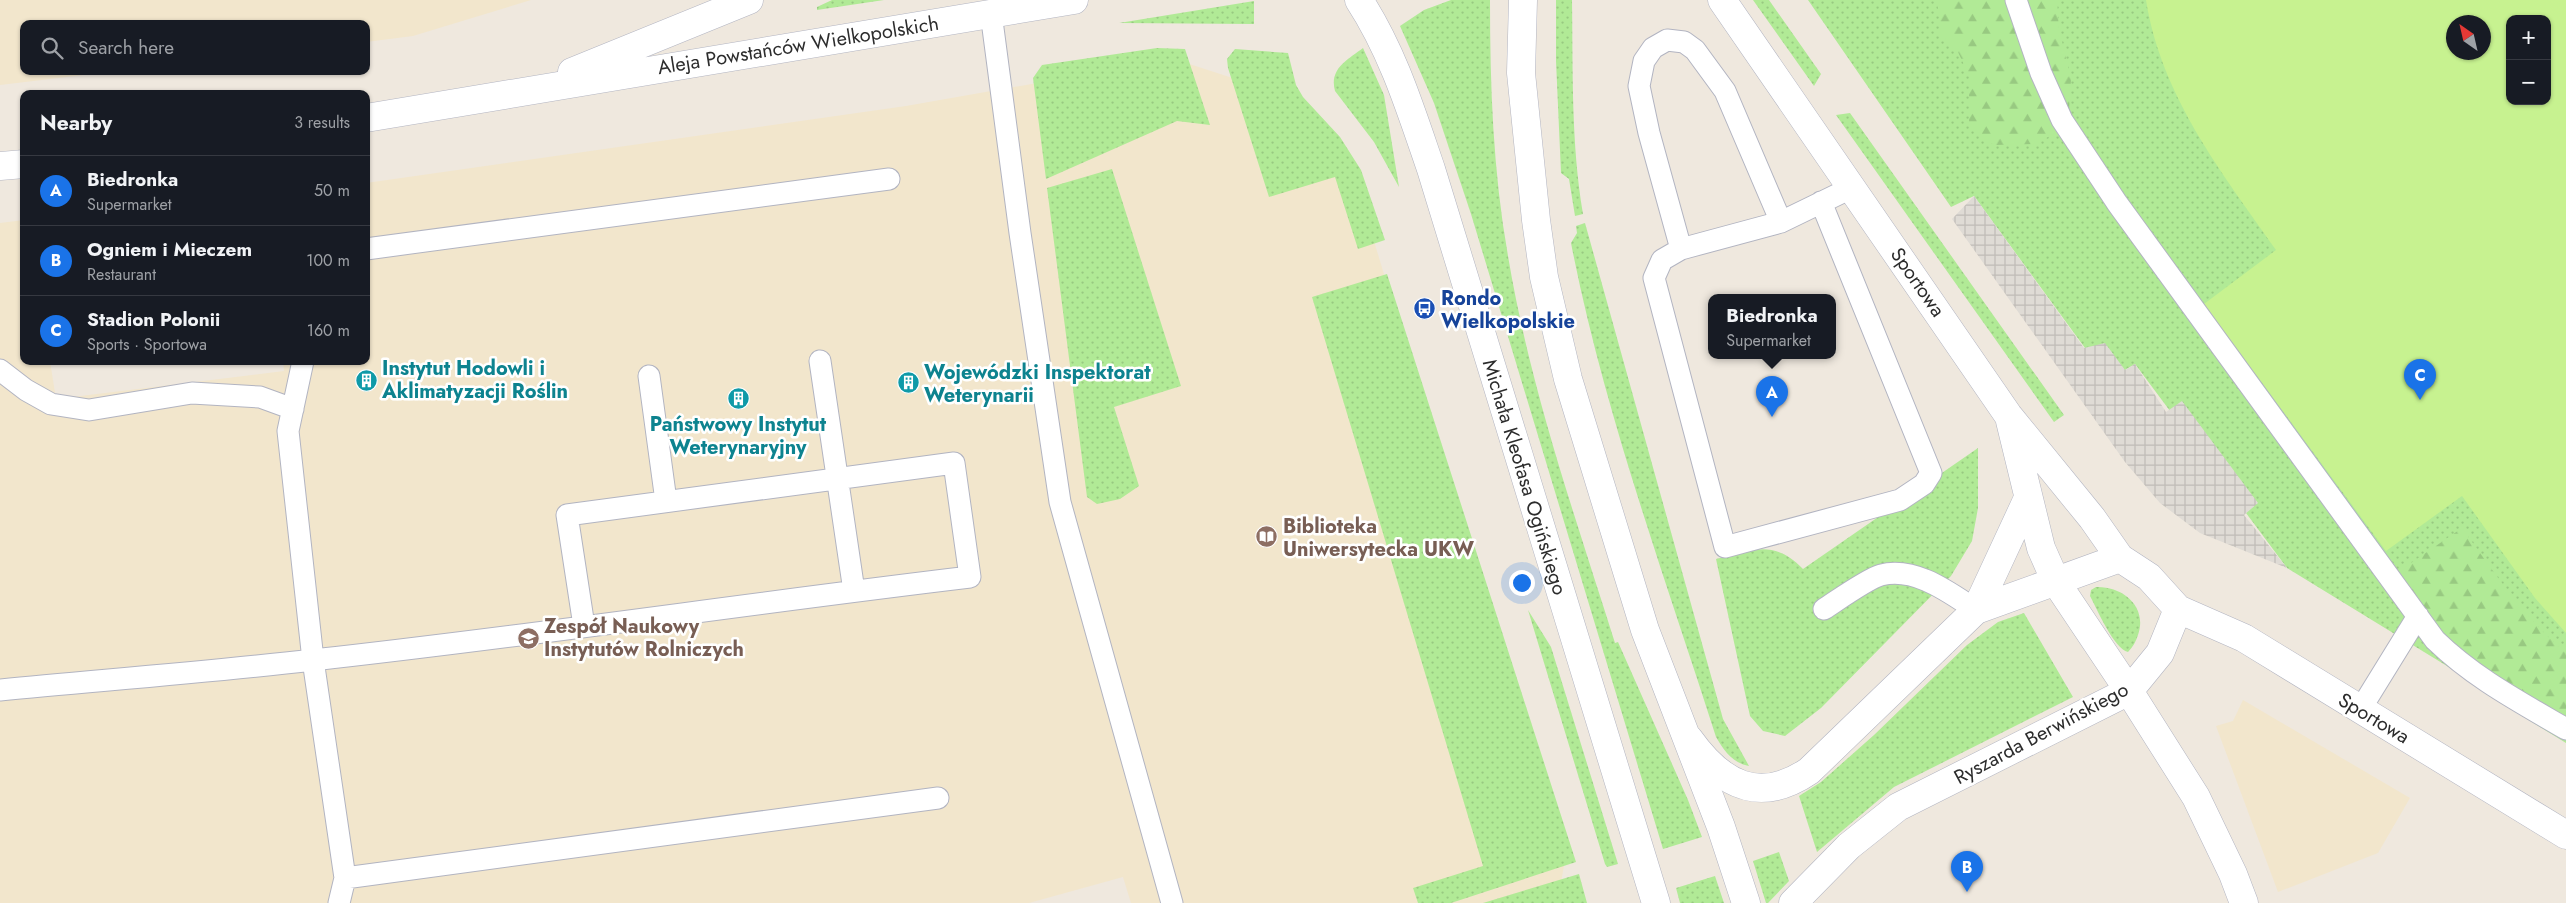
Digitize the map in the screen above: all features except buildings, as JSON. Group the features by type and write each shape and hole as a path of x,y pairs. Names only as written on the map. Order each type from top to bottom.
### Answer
{"street":[{"name":"Aleja Powstańców Wielkopolskich","path":"522,92 750,0"},
{"name":"Aleja Powstańców Wielkopolskich","path":"370,117 1074,0"},
{"name":"Michała Kleofasa Ogińskiego","path":"1359,0 1384,42 1402,84 1431,169 1655,902"},
{"path":"1523,0 1521,73 1544,277 1568,379 1642,620 1721,827 1746,903"},
{"name":"Sportowa","path":"1722,0 1853,187 2008,415 2092,518 2120,558"},
{"path":"0,166 20,164"},
{"path":"2008,415 2042,548 2056,582 2129,691 2196,797 2233,874 2244,903"},
{"path":"1684,733 1711,766 1738,784 1764,788 1798,778 1809,771 1976,610 2028,498"},
{"path":"1976,610 2120,558 2150,576 2178,609"},
{"name":"Sportowa","path":"2178,609 2244,638 2566,835"},
{"name":"Ryszarda Berwińskiego","path":"1793,903 1849,846 1898,807 2129,691 2160,653 2178,609"}],"lane":[{"path":"2016,0 2041,73 2062,120 2117,203 2435,640 2457,661 2488,684 2566,729"},
{"path":"991,13 1020,233 1060,502 1172,903"},
{"path":"1681,249 1649,132 1639,86 1644,61 1652,48 1667,40 1684,42 1695,50 1725,91 1781,222"},
{"path":"370,248 890,179"},
{"path":"1821,202 1931,473 1924,484 1900,500 1726,547 1654,278 1662,260 1681,249 1781,222 1821,202 1853,187"},
{"path":"820,361 854,591"},
{"path":"302,365 288,431 313,660 345,878 339,903"},
{"path":"0,370 26,390 51,404 90,410 192,393 260,397 292,409"},
{"path":"649,376 666,501"},
{"path":"0,690 313,660 584,626 854,591 970,577 954,463 567,515 584,626"},
{"path":"1824,609 1880,575 1912,574 1953,595 1976,610"},
{"path":"2360,710 2418,616"},
{"path":"345,878 938,798"}],"shaded area":[{"path":"0,0 531,0 413,36 370,41 370,20 20,20 20,75 84,75 0,85"},
{"name":"Zespół Naukowy Instytutów Rolniczych","path":"1174,59 1251,84 1356,182 1564,866 1557,903 1131,903 1123,877 1029,903 0,903 0,223 20,220 20,365 51,365 56,399 284,371 283,365 370,365 370,182 906,106"},
{"path":"1974,196 2084,348 2105,343 2125,370 2135,364 2166,412 2182,401 2258,503 2244,515 2287,568 2200,533 2160,503 2125,462 1952,219"},
{"path":"2243,700 2410,798 2378,853 2278,892 2216,726 2233,721"}],"green space":[{"path":"832,0 884,0 817,10 817,7"},
{"path":"1451,0 1490,0 1492,96 1499,192 1508,256 1528,354 1569,500 1615,643 1618,642 1688,800 1702,837 1663,849 1471,214 1434,103 1400,26 1424,10"},
{"path":"1556,0 1572,0 1576,161 1583,214 1575,216 1569,179 1561,173 1556,61"},
{"path":"1753,0 1769,0 1821,74 1814,86"},
{"path":"1808,0 2566,0 2566,739 2287,568 2135,364 2125,370 2085,348 1974,196 1951,207"},
{"path":"1937,0 2057,0 2059,29 2071,79 2068,126 2035,144 1994,145 1969,128 1969,75 1958,52 1941,34"},
{"path":"2146,0 2566,0 2566,633 2535,598 2462,496 2386,551 2204,304 2276,250 2196,132 2179,101 2165,69 2154,35"},
{"path":"1254,1 1254,24 1119,23"},
{"path":"1157,48 1185,49 1210,125 1177,121 1046,179 1033,78 1042,65"},
{"path":"1363,48 1384,95 1399,187 1374,142 1335,91 1334,83 1337,71 1346,61"},
{"path":"1235,49 1288,53 1296,85 1303,97 1340,137 1361,170 1385,240 1358,249 1335,177 1269,197 1228,68 1227,59"},
{"path":"1850,113 2064,415 2054,422 1836,115"},
{"path":"1112,169 1181,386 1114,407 1139,486 1120,499 1097,504 1087,497 1047,188"},
{"path":"1585,223 1723,719 1749,766 1738,762 1730,756 1716,737 1636,492 1600,369 1571,243 1577,233 1576,226"},
{"path":"1387,274 1576,862 1451,903 1418,903 1413,888 1483,866 1312,297"},
{"path":"1978,448 1978,508 1972,541 1951,576 1821,708 1785,736 1763,731 1750,716 1716,559 1752,550 1772,550 1792,560 1803,569"},
{"path":"2462,528 2523,610 2566,653 2566,743 2486,694 2395,574"},
{"path":"2096,587 2115,590 2123,594 2136,607 2140,625 2138,635 2128,652 2117,644 2101,619 2090,596 2091,590"},
{"path":"1528,610 1551,647 1618,864 1607,867 1605,864"},
{"path":"2024,613 2073,697 1894,787 1817,852 1799,796 1821,782 1874,735 1967,645 1998,622"},
{"path":"1779,852 1789,881 1766,903 1753,861"},
{"path":"1579,874 1587,903 1483,903"},
{"path":"1715,876 1724,903 1680,903 1676,888"}],"place":[{"name":"Rondo Wielkopolskie","path":"1425,309"},
{"name":"Instytut Hodowli i Aklimatyzacji Roślin","path":"366,380"},
{"name":"Wojewódzki Inspektorat Weterynarii","path":"908,383"},
{"name":"Państwowy Instytut Weterynaryjny","path":"738,398"},
{"name":"Stadion Polonii","path":"2420,400"},
{"name":"Biedronka","path":"1772,417"},
{"name":"Biblioteka Uniwersytecka UKW","path":"1267,537"},
{"name":"Zespół Naukowy Instytutów Rolniczych","path":"528,638"},
{"name":"Ogniem i Mieczem","path":"1967,892"}]}
